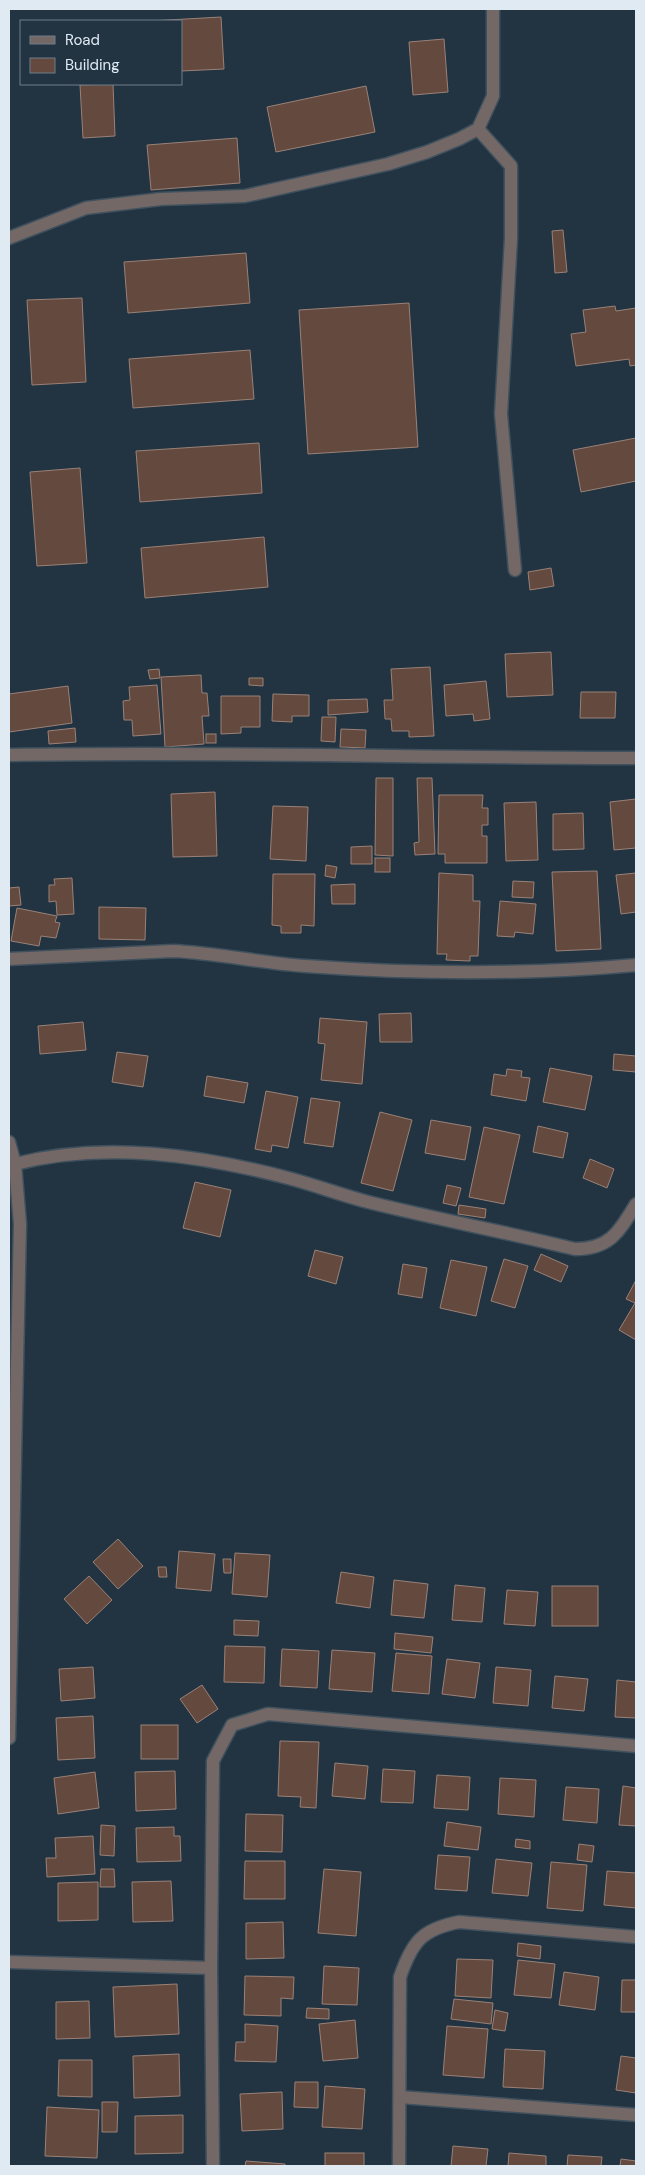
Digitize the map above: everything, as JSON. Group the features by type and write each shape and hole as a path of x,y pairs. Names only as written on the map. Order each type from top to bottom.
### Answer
{"street":[{"path":"9,238 86,208 161,199 245,196 290,187 427,152 478,129 493,96 493,9"},
{"path":"478,129 511,166 511,238 501,414 515,570"},
{"path":"9,755 122,753 417,758 636,758"},
{"path":"9,959 173,951 200,952 243,960 304,966 405,971 507,973 636,965"},
{"path":"9,1142 15,1164 20,1224 10,1602 9,1738"},
{"path":"15,1164 48,1156 96,1151 162,1155 231,1164 437,1219 575,1249 591,1249 610,1241 636,1204"},
{"path":"213,2166 211,1968 213,1762 232,1725 268,1714 636,1746"},
{"path":"399,2166 400,1977 408,1954 421,1936 439,1926 459,1922 636,1938"},
{"path":"9,1962 211,1968"},
{"path":"400,2097 636,2115"}],"building":[{"path":"221,17 224,69 182,71 182,20 168,20"},
{"path":"444,39 448,92 413,95 409,42"},
{"path":"80,85 113,85 115,136 83,138"},
{"path":"366,86 375,132 276,152 267,107"},
{"path":"237,138 240,183 151,190 147,145"},
{"path":"563,230 567,272 555,273 552,231"},
{"path":"246,253 250,303 128,313 124,262"},
{"path":"82,298 86,382 32,385 27,300"},
{"path":"409,303 418,447 308,454 299,310"},
{"path":"615,306 616,311 636,308 636,365 630,366 629,359 576,366 571,334 586,332 583,310"},
{"path":"250,350 254,399 133,408 129,359"},
{"path":"636,438 636,481 581,492 573,450"},
{"path":"259,443 262,493 140,502 136,451"},
{"path":"80,468 87,563 37,566 30,472"},
{"path":"264,537 268,587 145,598 141,548"},
{"path":"551,568 554,586 530,590 528,572"},
{"path":"551,652 553,695 507,697 505,654"},
{"path":"430,667 434,736 409,737 409,731 392,731 391,719 385,719 384,700 393,700 391,669"},
{"path":"159,669 160,678 150,679 148,670"},
{"path":"201,675 202,693 207,693 209,716 202,716 204,744 165,747 161,677"},
{"path":"249,678 263,678 263,686 249,685"},
{"path":"486,681 490,719 474,721 473,714 446,716 444,685"},
{"path":"157,685 161,734 133,736 132,720 124,720 123,701 130,700 129,687"},
{"path":"68,686 72,723 9,732 9,694"},
{"path":"581,692 616,692 615,718 580,718"},
{"path":"273,694 309,695 309,716 292,716 292,722 272,721"},
{"path":"221,696 260,696 260,727 241,727 241,733 221,734"},
{"path":"367,699 368,712 328,715 328,700"},
{"path":"322,717 336,717 335,742 321,741"},
{"path":"75,728 76,742 49,744 48,731"},
{"path":"341,729 366,730 365,748 340,747"},
{"path":"206,734 216,734 216,743 206,743"},
{"path":"376,778 393,778 393,856 375,855"},
{"path":"417,778 432,778 435,854 415,855 414,843 419,842"},
{"path":"215,792 217,856 173,857 171,794"},
{"path":"439,795 483,795 482,808 488,808 488,825 482,825 482,836 487,836 487,863 445,863 445,854 438,854"},
{"path":"636,799 636,848 614,850 610,802"},
{"path":"536,802 538,860 506,861 504,803"},
{"path":"273,806 308,807 306,861 270,859"},
{"path":"583,813 584,849 553,850 553,814"},
{"path":"372,846 372,864 351,864 351,847"},
{"path":"375,858 390,858 390,872 375,872"},
{"path":"326,865 337,867 335,878 325,876"},
{"path":"597,871 601,949 556,951 552,872"},
{"path":"439,873 473,875 473,901 480,901 478,956 470,956 470,961 446,960 447,954 437,954"},
{"path":"636,873 636,912 621,914 616,875"},
{"path":"273,874 315,874 314,926 301,925 301,933 281,933 281,926 272,925"},
{"path":"72,878 74,914 57,915 56,901 49,902 49,885 55,885 54,879"},
{"path":"513,881 534,882 533,898 512,897"},
{"path":"355,884 355,904 332,904 331,885"},
{"path":"19,887 21,905 9,906 9,888"},
{"path":"500,901 536,904 533,934 515,932 514,937 497,936"},
{"path":"99,907 146,908 145,940 99,939"},
{"path":"17,908 57,916 55,922 60,923 56,938 41,936 39,946 11,941"},
{"path":"411,1013 412,1042 380,1042 379,1014"},
{"path":"320,1018 367,1022 362,1084 321,1080 325,1044 318,1043"},
{"path":"83,1022 86,1050 40,1054 38,1026"},
{"path":"117,1052 148,1056 143,1087 112,1082"},
{"path":"614,1054 636,1056 636,1072 613,1070"},
{"path":"550,1068 592,1076 585,1110 543,1102"},
{"path":"507,1069 522,1071 521,1077 530,1078 526,1101 491,1095 494,1074 506,1076"},
{"path":"207,1076 248,1083 244,1103 204,1096"},
{"path":"266,1091 298,1097 288,1148 272,1145 271,1152 255,1149"},
{"path":"311,1098 340,1102 333,1147 304,1143"},
{"path":"380,1112 412,1120 393,1191 361,1183"},
{"path":"431,1120 471,1127 465,1160 425,1153"},
{"path":"538,1126 568,1133 563,1158 533,1152"},
{"path":"484,1127 520,1135 504,1204 469,1197"},
{"path":"590,1159 614,1169 607,1188 583,1178"},
{"path":"195,1182 231,1190 220,1237 183,1228"},
{"path":"447,1185 461,1188 456,1206 443,1203"},
{"path":"459,1205 486,1209 485,1218 458,1214"},
{"path":"315,1250 343,1257 336,1284 308,1276"},
{"path":"541,1254 568,1266 561,1282 534,1270"},
{"path":"504,1259 528,1266 515,1308 491,1301"},
{"path":"451,1260 487,1267 476,1316 440,1308"},
{"path":"403,1264 427,1268 422,1298 398,1294"},
{"path":"636,1280 636,1340 619,1330 635,1303 626,1299"},
{"path":"118,1539 143,1566 118,1589 93,1562"},
{"path":"179,1551 215,1554 211,1591 176,1588"},
{"path":"235,1553 270,1555 267,1597 232,1594"},
{"path":"223,1559 231,1559 231,1573 224,1573"},
{"path":"158,1567 166,1567 167,1577 159,1577"},
{"path":"341,1572 374,1577 370,1608 336,1603"},
{"path":"89,1576 112,1600 87,1624 64,1599"},
{"path":"394,1580 428,1584 424,1618 391,1615"},
{"path":"455,1585 485,1588 482,1622 452,1620"},
{"path":"552,1586 598,1586 598,1626 552,1626"},
{"path":"507,1590 538,1592 535,1626 504,1624"},
{"path":"234,1620 259,1621 258,1636 234,1635"},
{"path":"395,1633 433,1637 431,1653 394,1649"},
{"path":"225,1646 265,1647 264,1683 224,1682"},
{"path":"282,1649 319,1651 317,1688 280,1686"},
{"path":"332,1650 375,1653 372,1692 329,1689"},
{"path":"396,1653 432,1656 429,1694 392,1691"},
{"path":"447,1659 480,1663 475,1698 442,1694"},
{"path":"93,1667 95,1698 61,1701 59,1669"},
{"path":"496,1667 531,1670 528,1706 493,1703"},
{"path":"555,1676 588,1679 584,1711 552,1708"},
{"path":"617,1680 636,1682 636,1718 615,1717"},
{"path":"202,1685 218,1709 197,1723 180,1699"},
{"path":"93,1716 95,1758 58,1760 56,1718"},
{"path":"141,1725 178,1725 178,1759 141,1759"},
{"path":"280,1741 319,1742 316,1808 300,1807 301,1797 278,1796"},
{"path":"335,1763 368,1766 365,1799 332,1796"},
{"path":"383,1769 415,1771 413,1803 381,1802"},
{"path":"175,1771 176,1809 136,1811 135,1772"},
{"path":"95,1772 99,1808 58,1814 54,1778"},
{"path":"437,1775 470,1777 468,1810 434,1808"},
{"path":"500,1778 536,1780 534,1817 498,1814"},
{"path":"623,1786 636,1788 636,1826 619,1825"},
{"path":"566,1787 599,1789 597,1823 563,1820"},
{"path":"246,1814 283,1815 282,1852 245,1851"},
{"path":"447,1822 481,1827 478,1850 444,1846"},
{"path":"101,1825 115,1826 114,1856 100,1855"},
{"path":"174,1827 174,1836 180,1836 181,1861 137,1862 136,1828"},
{"path":"93,1836 95,1874 47,1877 46,1858 56,1858 55,1838"},
{"path":"516,1839 530,1841 530,1849 515,1847"},
{"path":"579,1844 594,1846 592,1862 577,1860"},
{"path":"438,1855 470,1857 467,1891 435,1889"},
{"path":"496,1859 532,1863 528,1896 492,1893"},
{"path":"245,1861 285,1861 285,1899 244,1899"},
{"path":"551,1862 587,1865 583,1911 547,1908"},
{"path":"101,1869 114,1869 115,1887 100,1887"},
{"path":"324,1869 361,1872 356,1936 318,1933"},
{"path":"607,1871 636,1873 636,1908 604,1905"},
{"path":"171,1881 173,1921 133,1922 132,1882"},
{"path":"98,1882 98,1920 58,1921 58,1883"},
{"path":"283,1922 284,1958 246,1959 246,1923"},
{"path":"518,1943 541,1946 540,1959 517,1956"},
{"path":"457,1959 493,1960 491,1998 455,1996"},
{"path":"518,1960 555,1964 551,1998 514,1995"},
{"path":"324,1966 359,1968 357,2005 322,2004"},
{"path":"564,1972 599,1977 595,2010 559,2005"},
{"path":"245,1976 294,1977 293,1999 281,1998 281,2016 244,2015"},
{"path":"622,1980 636,1980 636,2012 621,2012"},
{"path":"177,1984 179,2034 115,2037 113,1987"},
{"path":"454,1999 493,2003 491,2024 451,2019"},
{"path":"89,2001 90,2038 56,2039 56,2002"},
{"path":"307,2008 329,2009 329,2019 306,2018"},
{"path":"495,2010 508,2013 505,2031 492,2029"},
{"path":"355,2020 358,2058 323,2061 319,2024"},
{"path":"245,2024 278,2026 276,2062 235,2061 236,2042 245,2042"},
{"path":"447,2026 488,2029 484,2078 443,2075"},
{"path":"505,2049 545,2051 543,2089 503,2087"},
{"path":"179,2054 180,2096 134,2098 133,2056"},
{"path":"621,2056 636,2058 636,2093 616,2090"},
{"path":"59,2060 92,2060 92,2097 58,2096"},
{"path":"295,2082 318,2082 318,2108 294,2107"},
{"path":"325,2086 365,2089 362,2129 322,2127"},
{"path":"282,2092 283,2129 242,2131 240,2094"},
{"path":"102,2102 118,2102 117,2132 102,2132"},
{"path":"47,2107 99,2110 97,2158 45,2156"},
{"path":"183,2115 183,2153 135,2154 135,2116"},
{"path":"453,2146 488,2149 486,2166 451,2166"},
{"path":"325,2153 364,2153 364,2166 325,2166"},
{"path":"509,2153 546,2156 546,2166 508,2166"},
{"path":"568,2155 602,2157 601,2166 567,2166"},
{"path":"621,2159 636,2161 636,2166 620,2166"},
{"path":"246,2161 285,2164 285,2166 245,2166"}]}
